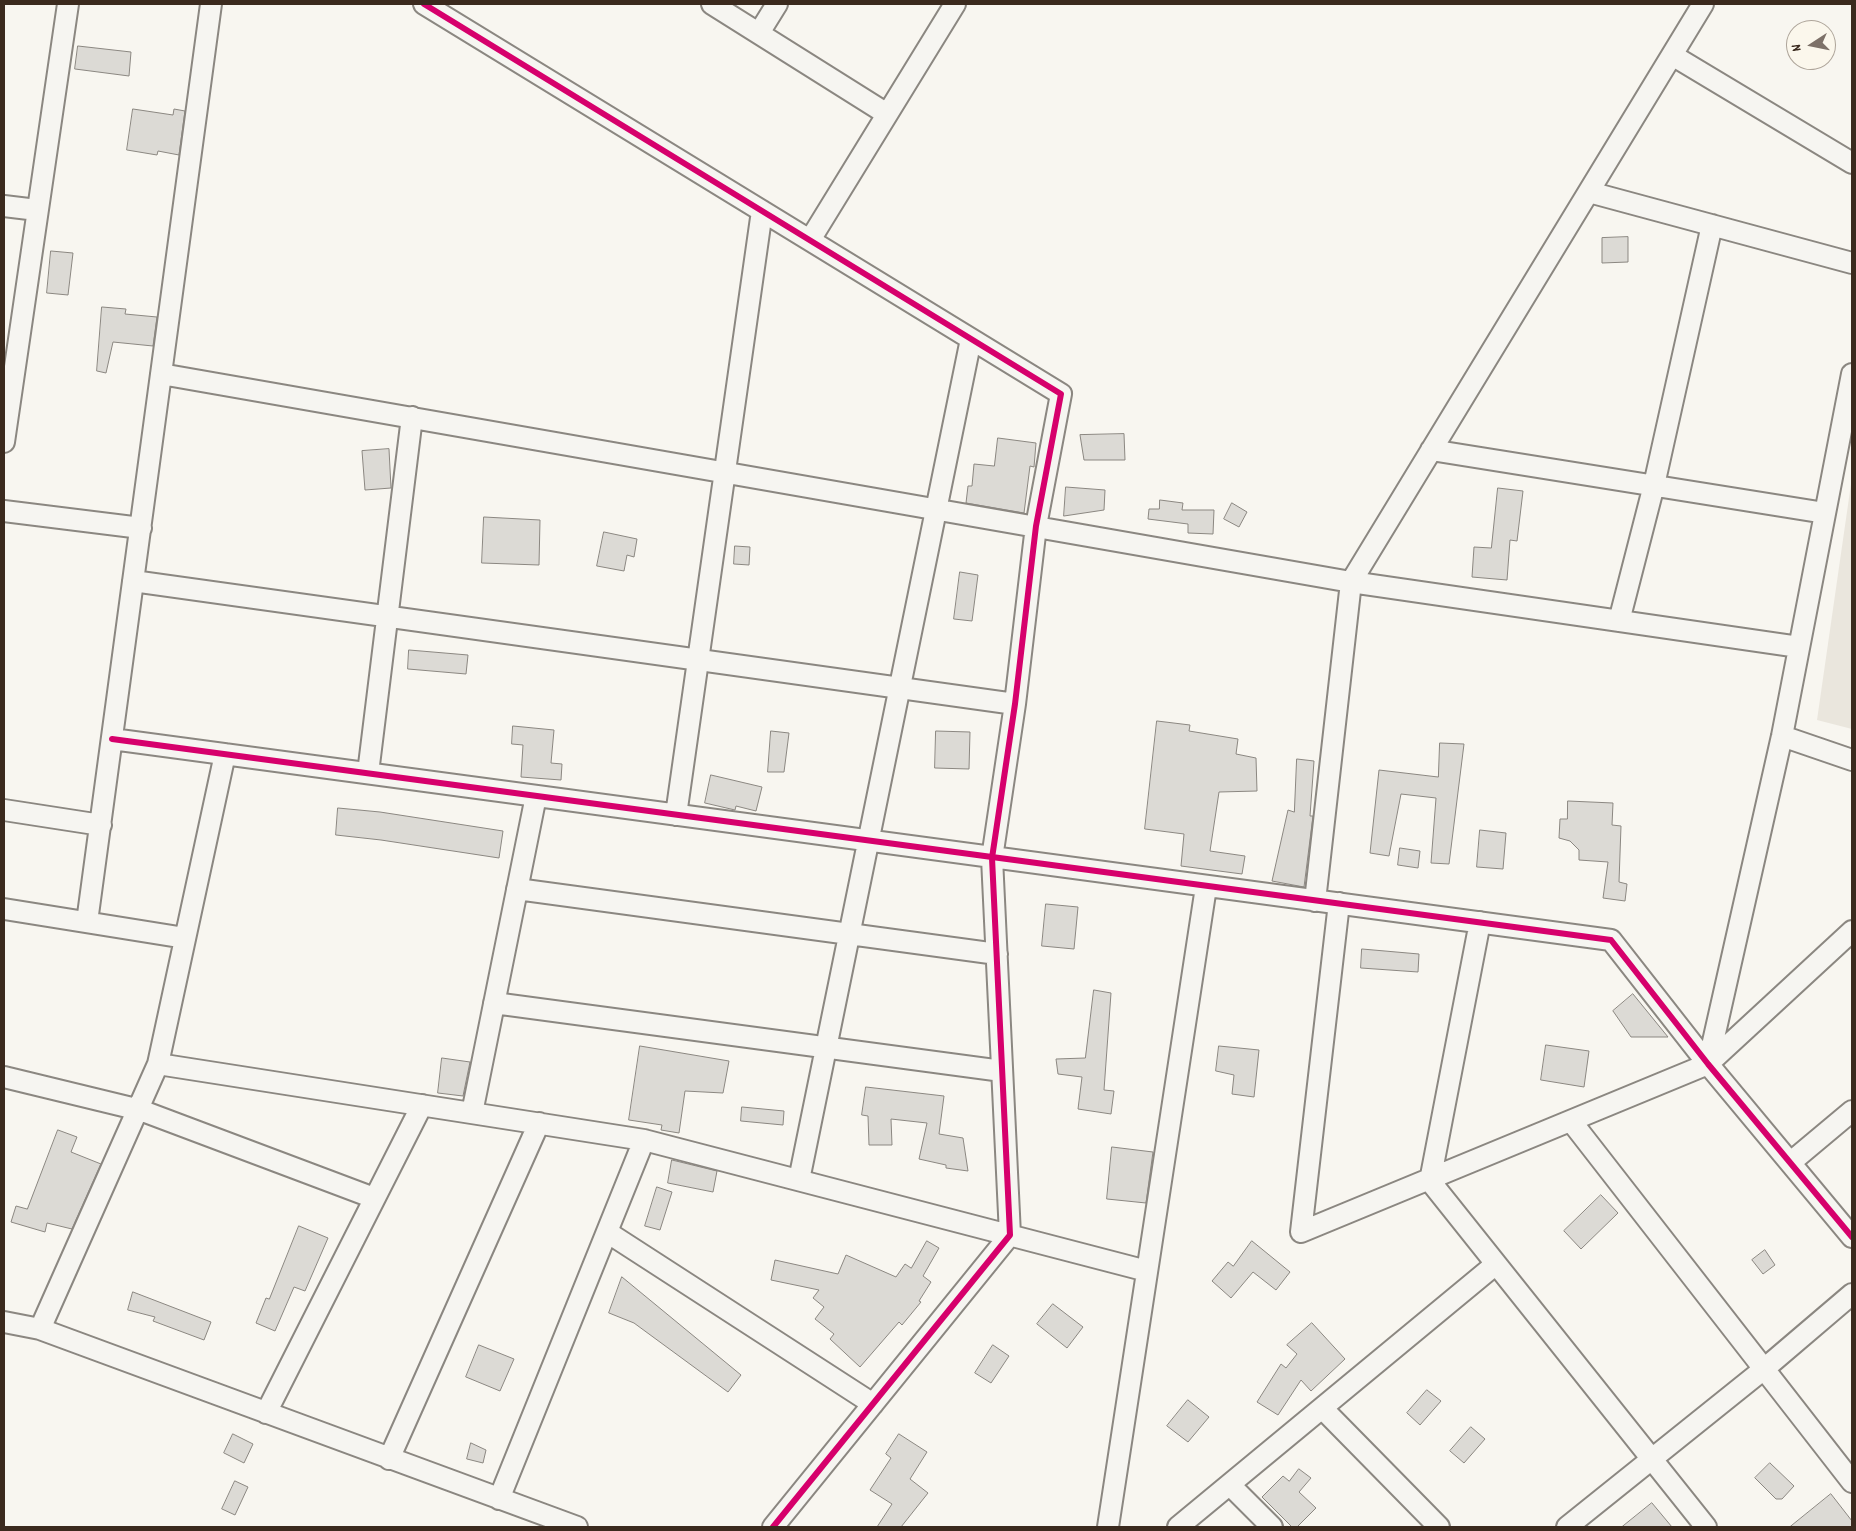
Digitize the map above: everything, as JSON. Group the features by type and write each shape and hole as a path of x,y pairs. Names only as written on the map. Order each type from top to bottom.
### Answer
{"street":[{"path":"4,442 68,4"},
{"path":"87,922 212,4"},
{"path":"424,4 1061,394 1036,526 1015,704 992,858 1010,1235 772,1527"},
{"path":"712,4 887,114"},
{"path":"759,34 777,4"},
{"path":"810,240 955,4"},
{"path":"1315,901 1351,582 1703,4"},
{"path":"1672,55 1852,163"},
{"path":"1589,192 1852,263"},
{"path":"4,206 37,210"},
{"path":"676,815 762,211"},
{"path":"1619,621 1654,485 1712,225"},
{"path":"799,1180 971,339"},
{"path":"161,374 1351,582 1799,647"},
{"path":"1708,1064 1782,736 1852,374"},
{"path":"368,773 412,417"},
{"path":"1431,450 1825,513"},
{"path":"4,511 141,528"},
{"path":"134,581 1015,704"},
{"path":"1782,736 1852,760"},
{"path":"112,739 868,842 1611,940 1708,1064 1852,1237"},
{"path":"40,1329 140,1110 158,1064 225,754"},
{"path":"472,1113 536,796"},
{"path":"4,810 101,825"},
{"path":"1108,1527 1206,887"},
{"path":"517,889 849,936 997,954"},
{"path":"1339,904 1301,1232 1430,1181 1708,1064 1852,931"},
{"path":"4,909 185,938"},
{"path":"1480,922 1430,1181 1706,1527"},
{"path":"494,1003 1002,1071"},
{"path":"158,1064 644,1140 1147,1271"},
{"path":"4,1077 140,1110 374,1198"},
{"path":"266,1413 422,1105"},
{"path":"1791,1162 1852,1111"},
{"path":"1571,1121 1852,1482"},
{"path":"389,1459 539,1123"},
{"path":"499,1499 644,1140"},
{"path":"607,1232 873,1404"},
{"path":"1178,1527 1496,1264"},
{"path":"1567,1527 1764,1369 1852,1294"},
{"path":"4,1322 40,1329 577,1527"},
{"path":"1322,1408 1439,1527"},
{"path":"1230,1485 1272,1527"}],"shaded area":[{"path":"1852,477 1852,729 1817,720"}],"building":[{"path":"78,46 131,52 129,76 75,69"},
{"path":"133,109 173,115 174,109 185,111 179,155 158,151 157,155 127,150"},
{"path":"1628,237 1628,262 1602,263 1602,238"},
{"path":"51,251 73,253 68,295 47,293"},
{"path":"102,307 126,309 125,314 157,317 153,346 113,342 106,373 97,371"},
{"path":"1124,434 1125,460 1084,460 1080,435"},
{"path":"998,438 1036,443 1034,467 1030,466 1024,513 966,503 968,486 972,486 974,464 994,466"},
{"path":"389,449 391,488 365,490 362,451"},
{"path":"1066,487 1105,490 1104,510 1064,516"},
{"path":"1498,488 1523,491 1517,541 1510,540 1507,580 1472,577 1474,547 1491,548"},
{"path":"1160,500 1183,503 1182,510 1214,510 1213,534 1188,533 1188,524 1148,519 1149,509 1159,509"},
{"path":"1232,503 1247,512 1239,527 1224,519"},
{"path":"484,517 540,520 539,565 482,563"},
{"path":"604,532 637,539 634,557 627,555 624,571 597,566"},
{"path":"735,546 750,547 749,565 734,564"},
{"path":"960,572 978,575 972,621 954,619"},
{"path":"409,650 468,655 466,674 408,669"},
{"path":"1157,721 1190,725 1189,731 1238,739 1236,754 1256,758 1257,791 1219,792 1210,851 1245,856 1242,874 1181,866 1184,834 1145,829"},
{"path":"513,726 554,730 551,763 562,764 561,780 521,777 523,745 512,744"},
{"path":"771,731 789,733 784,772 768,772"},
{"path":"936,731 970,732 969,769 935,768"},
{"path":"1440,743 1464,744 1449,864 1431,863 1436,798 1401,794 1389,856 1370,853 1379,770 1438,777"},
{"path":"1297,759 1314,761 1310,816 1313,816 1304,887 1272,881 1288,810 1294,812"},
{"path":"711,775 762,787 756,811 736,806 735,810 705,803"},
{"path":"1568,801 1613,803 1612,825 1621,826 1619,882 1627,884 1625,901 1603,898 1608,862 1579,860 1579,850 1570,841 1559,838 1560,819 1567,819"},
{"path":"338,808 380,812 503,831 499,858 336,835"},
{"path":"1480,830 1506,833 1503,869 1477,867"},
{"path":"1400,848 1420,851 1418,868 1398,865"},
{"path":"1046,904 1078,907 1074,949 1042,946"},
{"path":"1362,949 1419,954 1418,972 1361,968"},
{"path":"1094,990 1111,993 1104,1090 1114,1091 1111,1114 1078,1109 1082,1077 1058,1074 1056,1059 1085,1058"},
{"path":"1633,994 1668,1037 1631,1037 1613,1011"},
{"path":"1546,1045 1589,1051 1584,1087 1541,1080"},
{"path":"640,1046 729,1061 723,1093 685,1091 679,1133 661,1130 662,1125 629,1120"},
{"path":"1219,1046 1259,1050 1254,1097 1232,1094 1234,1075 1216,1071"},
{"path":"442,1058 470,1062 463,1096 438,1093"},
{"path":"866,1087 944,1096 939,1134 963,1138 968,1171 946,1168 946,1165 919,1159 927,1123 891,1119 892,1145 869,1145 868,1116 862,1115"},
{"path":"742,1107 784,1111 783,1125 741,1121"},
{"path":"58,1130 77,1137 71,1152 101,1164 72,1229 47,1223 45,1232 11,1222 16,1206 27,1209"},
{"path":"1112,1147 1153,1152 1146,1203 1107,1199"},
{"path":"672,1160 717,1171 713,1192 668,1183"},
{"path":"657,1187 672,1192 660,1230 645,1226"},
{"path":"1601,1195 1618,1213 1581,1249 1564,1231"},
{"path":"299,1226 328,1238 305,1291 294,1287 275,1331 256,1323 266,1298 269,1299"},
{"path":"927,1241 939,1248 923,1276 931,1282 919,1301 921,1302 902,1325 899,1322 860,1367 830,1339 834,1334 815,1319 824,1307 813,1298 819,1290 771,1280 775,1260 838,1274 846,1255 896,1277 905,1264 911,1268"},
{"path":"1252,1241 1290,1272 1276,1290 1253,1272 1231,1298 1212,1281 1228,1262 1233,1266"},
{"path":"1765,1250 1775,1265 1763,1274 1752,1260"},
{"path":"622,1277 741,1375 728,1392 634,1323 609,1313"},
{"path":"133,1292 211,1322 204,1340 153,1321 155,1317 128,1310"},
{"path":"1053,1304 1083,1327 1067,1348 1037,1324"},
{"path":"1312,1323 1345,1359 1311,1391 1301,1380 1278,1415 1257,1402 1281,1364 1286,1368 1297,1354 1287,1345"},
{"path":"479,1345 514,1359 500,1391 466,1377"},
{"path":"993,1345 1009,1356 991,1383 975,1373"},
{"path":"1427,1390 1441,1401 1420,1425 1407,1413"},
{"path":"1188,1400 1209,1417 1188,1442 1167,1426"},
{"path":"1471,1427 1485,1439 1464,1463 1450,1451"},
{"path":"233,1434 253,1444 244,1463 224,1453"},
{"path":"899,1434 927,1452 910,1479 928,1493 901,1527 877,1527 892,1504 870,1490 891,1458 886,1454"},
{"path":"471,1443 486,1450 483,1463 467,1459"},
{"path":"1770,1463 1794,1486 1782,1499 1776,1499 1755,1478"},
{"path":"1299,1469 1311,1478 1299,1492 1316,1508 1297,1527 1292,1527 1262,1497 1283,1476 1289,1481"},
{"path":"235,1481 248,1487 235,1515 222,1509"},
{"path":"1831,1494 1852,1521 1852,1527 1790,1527"},
{"path":"1652,1503 1672,1527 1622,1527"}],"cycle path":[{"path":"424,4 1061,394 1036,526 1015,704 992,858 1010,1235 773,1527"},
{"path":"112,739 1611,940 1708,1064 1852,1237"}]}
